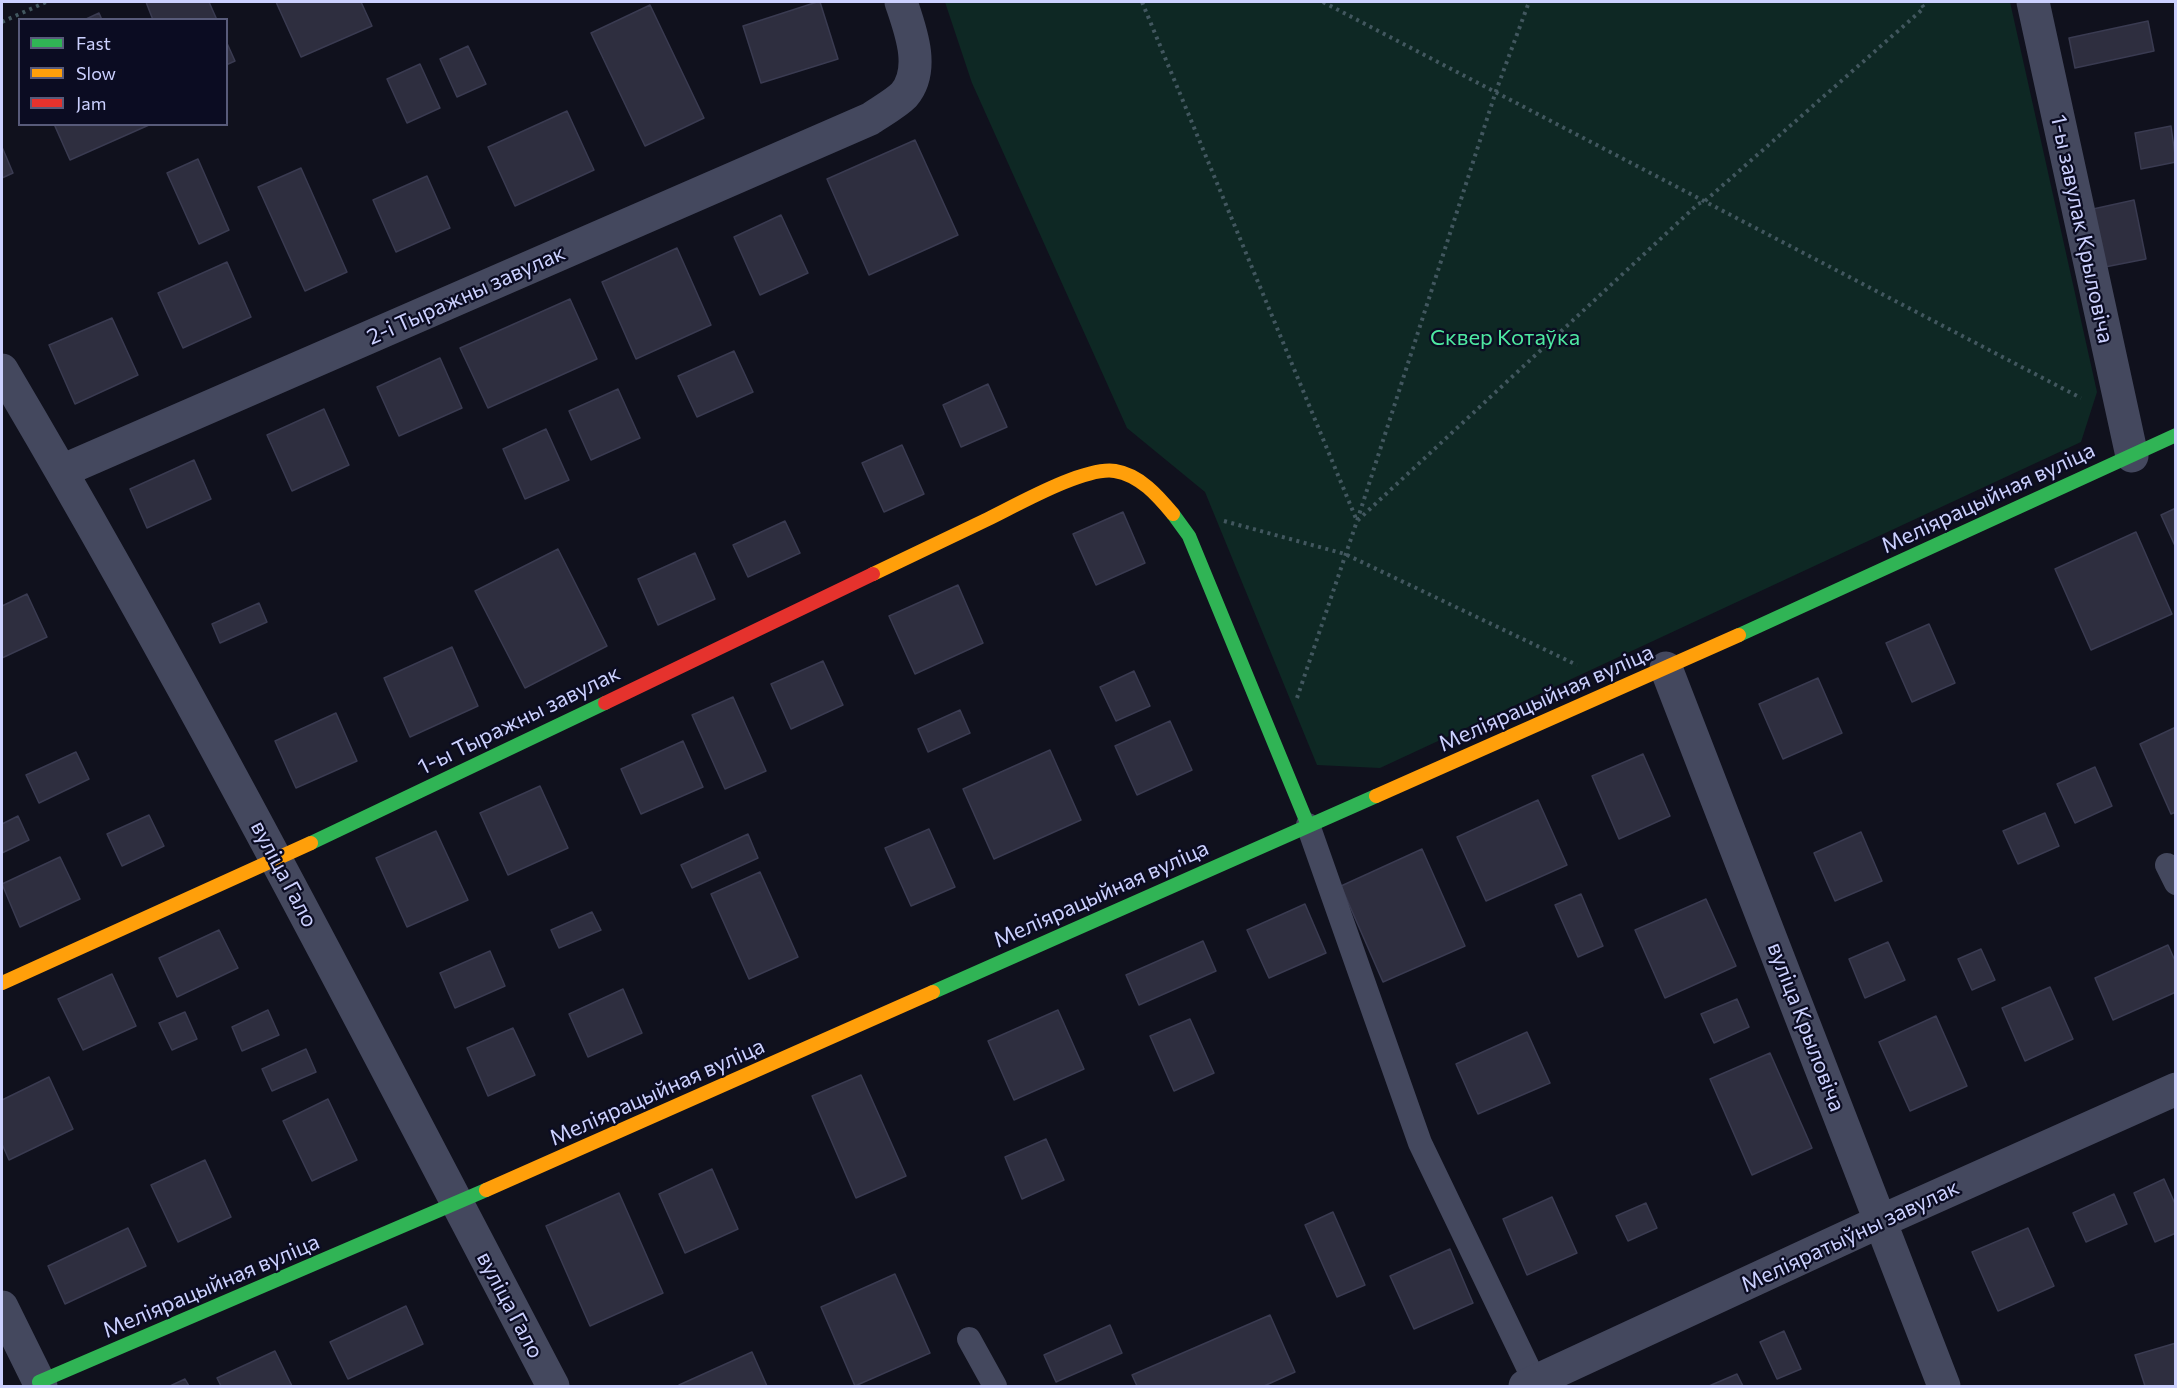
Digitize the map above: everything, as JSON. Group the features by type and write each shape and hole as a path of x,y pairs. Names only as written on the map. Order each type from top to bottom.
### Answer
{"street":[{"name":"2-і Тыражны завулак","path":"62,471 870,119 904,94 916,69 913,39 901,2"},
{"name":"1-ы завулак Крыловіча","path":"2032,2 2132,456"},
{"name":"вуліца Гало","path":"2,370 62,471 278,859 553,1386"},
{"name":"Меліярацыйная вуліца","path":"36,1385 457,1203 1308,825 1666,669 2175,435"},
{"name":"1-ы Тыражны завулак","path":"2,983 278,859 1051,489 1100,471 1122,472 1146,485 1169,507 1189,537 1308,825"},
{"name":"вуліца Крыловіча","path":"1666,669 1944,1386"},
{"name":"Меліяратыўны завулак","path":"1532,1385 1881,1221 2175,1089"},
{"path":"2,1307 36,1385"}],"lane":[{"path":"1308,825 1420,1143 1532,1385"},
{"path":"969,1339 995,1386"}],"path":[{"path":"2,22 46,2"},
{"path":"1142,2 1357,521"},
{"path":"1323,2 2124,421"},
{"path":"1279,754 1496,92 1528,2"},
{"path":"1357,521 1698,204 1705,201 1924,8 1920,2"},
{"path":"1169,507 1345,554 1624,687"}],"green space":[{"name":"Сквер Котаўка","path":"945,2 2010,2 2097,392 2081,442 1380,768 1317,765 1205,492 1127,428 972,83"}],"building":[{"path":"146,2 209,2 216,18 152,18"},
{"path":"276,2 361,2 372,26 301,57"},
{"path":"820,2 838,59 761,83 743,26"},
{"path":"650,5 704,118 645,146 591,33"},
{"path":"99,13 101,18 88,18"},
{"path":"2148,21 2154,51 2075,68 2069,38"},
{"path":"228,45 235,61 228,64"},
{"path":"468,46 486,84 457,97 440,59"},
{"path":"420,64 440,108 407,123 387,79"},
{"path":"567,111 594,170 515,206 488,147"},
{"path":"55,126 147,126 70,160"},
{"path":"2171,126 2176,162 2141,169 2135,133"},
{"path":"915,140 958,235 869,275 827,179"},
{"path":"2,147 13,173 2,178"},
{"path":"198,159 229,230 199,244 167,173"},
{"path":"301,168 347,272 305,291 258,187"},
{"path":"427,176 450,228 396,252 373,200"},
{"path":"2134,200 2146,259 2105,267 2093,209"},
{"path":"781,215 808,273 760,295 734,237"},
{"path":"677,248 711,325 636,359 602,282"},
{"path":"227,262 251,317 183,348 158,293"},
{"path":"570,299 597,359 488,408 460,348"},
{"path":"112,318 138,375 75,404 49,345"},
{"path":"734,351 753,392 697,417 678,376"},
{"path":"440,358 462,408 399,436 377,387"},
{"path":"988,384 1007,427 961,447 943,405"},
{"path":"618,389 640,438 591,460 569,411"},
{"path":"324,409 349,465 292,491 267,435"},
{"path":"546,429 569,480 525,499 503,449"},
{"path":"902,445 924,494 884,512 862,463"},
{"path":"194,460 211,499 147,528 130,489"},
{"path":"2176,508 2176,548 2161,515"},
{"path":"1123,512 1145,563 1096,585 1073,534"},
{"path":"785,521 800,553 748,577 733,545"},
{"path":"2136,532 2172,614 2091,650 2055,569"},
{"path":"558,549 607,646 525,688 475,591"},
{"path":"695,553 715,599 658,625 638,579"},
{"path":"958,585 983,643 915,674 889,616"},
{"path":"27,594 47,637 2,658 2,606"},
{"path":"259,603 267,622 220,643 212,624"},
{"path":"1929,624 1955,683 1912,702 1886,643"},
{"path":"452,647 478,706 410,737 384,678"},
{"path":"823,661 843,705 791,729 771,684"},
{"path":"1134,671 1150,706 1116,721 1100,687"},
{"path":"1818,678 1842,733 1783,759 1759,704"},
{"path":"733,697 766,771 725,789 692,715"},
{"path":"960,710 970,733 928,752 918,729"},
{"path":"336,713 357,761 296,788 275,741"},
{"path":"1170,721 1192,770 1137,795 1115,746"},
{"path":"2176,727 2176,812 2171,814 2140,744"},
{"path":"683,741 703,787 641,814 621,769"},
{"path":"1050,750 1081,820 994,859 963,789"},
{"path":"76,752 89,779 39,803 26,775"},
{"path":"1643,754 1670,816 1619,839 1592,776"},
{"path":"2095,767 2112,806 2075,823 2057,784"},
{"path":"540,786 568,848 508,875 480,813"},
{"path":"1538,800 1567,865 1486,901 1457,837"},
{"path":"2045,813 2059,846 2018,864 2003,831"},
{"path":"149,815 164,846 122,866 107,834"},
{"path":"18,816 29,840 2,853 2,824"},
{"path":"929,829 955,887 911,906 885,848"},
{"path":"436,831 468,900 407,927 376,858"},
{"path":"1861,832 1882,881 1835,901 1814,853"},
{"path":"748,834 758,858 692,888 681,865"},
{"path":"1422,849 1465,946 1383,982 1341,886"},
{"path":"60,857 80,899 20,927 2,884"},
{"path":"760,872 798,957 749,979 711,894"},
{"path":"1581,894 1603,946 1578,957 1555,905"},
{"path":"1706,899 1736,966 1665,998 1635,930"},
{"path":"1305,904 1326,953 1269,978 1247,930"},
{"path":"592,912 601,930 559,948 551,930"},
{"path":"219,930 238,968 177,997 159,958"},
{"path":"1203,941 1216,971 1139,1005 1126,975"},
{"path":"1888,942 1905,980 1865,998 1849,959"},
{"path":"2168,945 2176,963 2176,992 2113,1020 2095,978"},
{"path":"1981,949 1995,980 1972,990 1958,959"},
{"path":"490,951 505,986 455,1008 440,973"},
{"path":"112,974 136,1026 83,1050 58,999"},
{"path":"2050,987 2073,1039 2025,1061 2002,1008"},
{"path":"623,989 642,1033 588,1057 569,1014"},
{"path":"1737,999 1749,1027 1714,1043 1701,1014"},
{"path":"268,1010 279,1035 242,1051 232,1027"},
{"path":"1058,1010 1084,1069 1014,1100 988,1041"},
{"path":"185,1012 197,1039 172,1050 159,1023"},
{"path":"1936,1016 1967,1086 1910,1111 1879,1042"},
{"path":"1190,1019 1214,1073 1174,1091 1150,1036"},
{"path":"513,1028 535,1075 488,1096 467,1048"},
{"path":"1527,1032 1550,1083 1478,1114 1456,1064"},
{"path":"306,1049 316,1072 272,1091 262,1069"},
{"path":"1770,1053 1812,1148 1752,1175 1710,1079"},
{"path":"861,1075 906,1176 856,1198 812,1096"},
{"path":"49,1077 73,1129 9,1160 2,1144 2,1100"},
{"path":"328,1099 357,1160 312,1181 283,1121"},
{"path":"1046,1139 1064,1180 1022,1199 1005,1157"},
{"path":"205,1160 231,1217 178,1242 151,1185"},
{"path":"712,1169 738,1229 685,1253 659,1194"},
{"path":"2164,1179 2176,1206 2176,1233 2155,1242 2134,1193"},
{"path":"619,1193 663,1293 590,1326 546,1226"},
{"path":"2114,1194 2127,1224 2086,1242 2073,1213"},
{"path":"1552,1197 1577,1253 1527,1275 1503,1219"},
{"path":"1646,1203 1657,1228 1628,1241 1616,1216"},
{"path":"1333,1212 1365,1285 1337,1297 1305,1225"},
{"path":"128,1228 146,1266 65,1304 48,1266"},
{"path":"2028,1228 2054,1286 1998,1311 1972,1252"},
{"path":"1450,1249 1473,1303 1414,1329 1390,1276"},
{"path":"895,1274 930,1353 855,1386 821,1307"},
{"path":"406,1306 423,1344 348,1379 330,1342"},
{"path":"1270,1315 1295,1372 1264,1386 1137,1386 1132,1375"},
{"path":"1110,1325 1122,1353 1056,1382 1044,1355"},
{"path":"1784,1331 1801,1369 1777,1379 1760,1342"},
{"path":"2176,1343 2176,1386 2145,1386 2135,1355"},
{"path":"275,1351 292,1386 221,1386 217,1378"},
{"path":"752,1352 767,1386 679,1386 679,1385"},
{"path":"1737,1374 1743,1386 1709,1386"},
{"path":"185,1379 189,1386 170,1386"}],"traffic: fast":[{"path":"1739,635 2176,435"},
{"path":"1173,514 1189,536 1308,825"},
{"path":"311,843 605,703"},
{"path":"933,992 1376,796"},
{"path":"39,1382 486,1190"}],"traffic: slow":[{"path":"873,574 1051,488 1087,474 1102,471 1124,473 1155,494 1173,514"},
{"path":"1376,796 1739,635"},
{"path":"2,983 311,843"},
{"path":"486,1190 933,992"}],"traffic: jam":[{"path":"605,703 873,574"}]}
